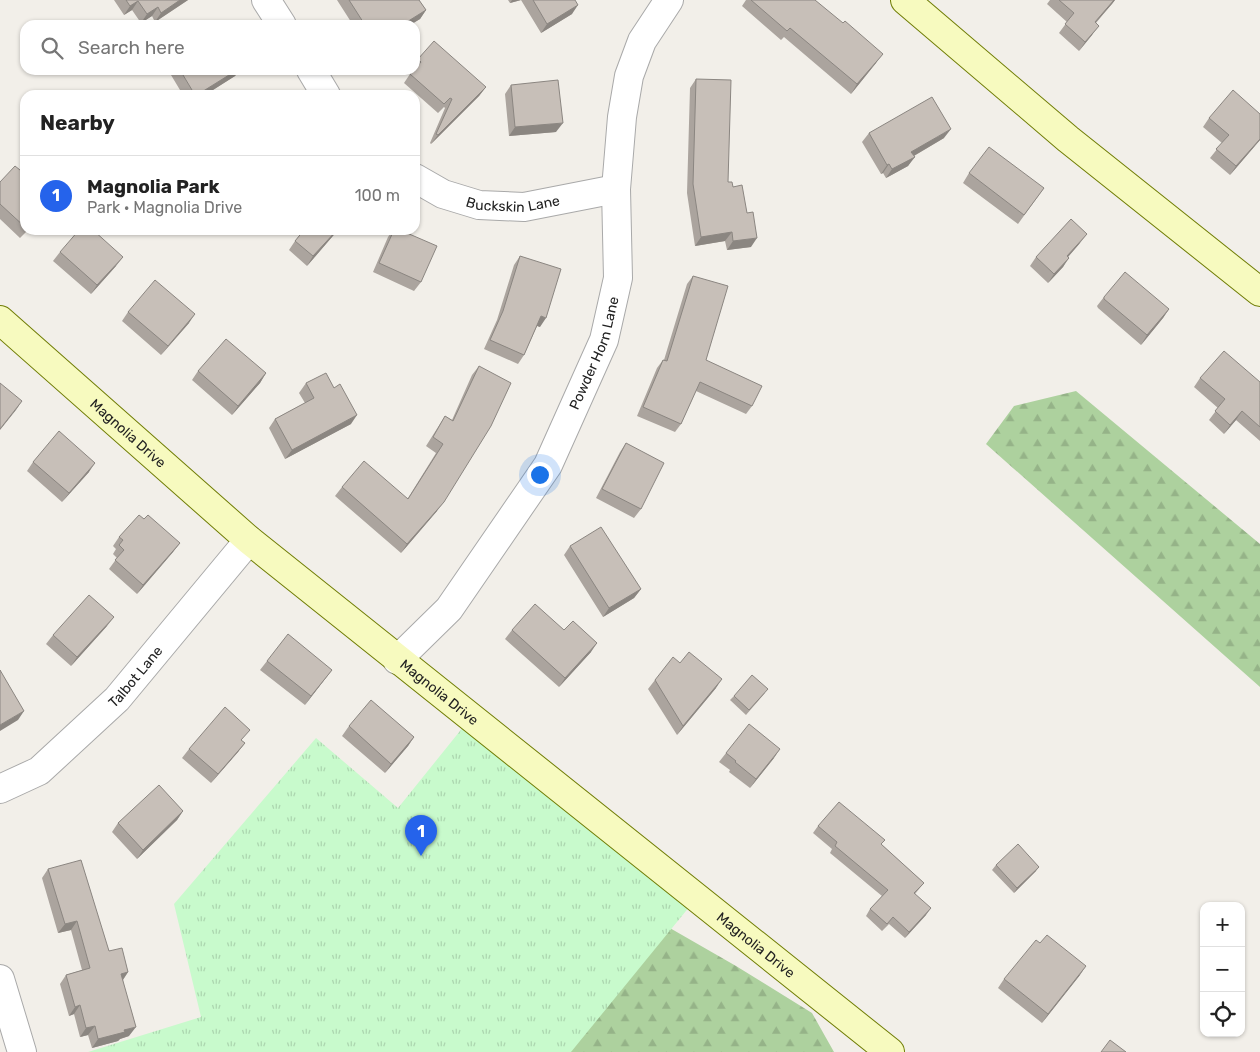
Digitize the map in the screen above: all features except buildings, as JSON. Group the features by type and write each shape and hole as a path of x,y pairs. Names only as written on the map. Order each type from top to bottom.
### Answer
{"street":[{"path":"266,0 279,20"},
{"name":"Powder Horn Lane","path":"397,660 449,609 548,465 604,340 618,278 616,189 622,117 629,76 642,42 668,0"},
{"path":"905,0 1068,140 1260,292"},
{"path":"314,75 323,90"},
{"name":"Buckskin Lane","path":"420,181 443,194 479,204 524,207 616,189"},
{"name":"Magnolia Drive","path":"0,320 249,540 890,1052"},
{"name":"Talbot Lane","path":"0,789 39,771 117,699 249,540"},
{"path":"0,979 22,1052"}],"green space":[{"path":"1076,391 1260,544 1260,687 986,444 1014,406"},
{"path":"464,726 690,906 571,1052 88,1052 201,1017 174,904 316,738 398,808"},
{"path":"342,796 635,908 736,966 812,1013 834,1052 149,1052 219,1027"}],"place":[{"name":"Magnolia Park","path":"421,856"}]}
